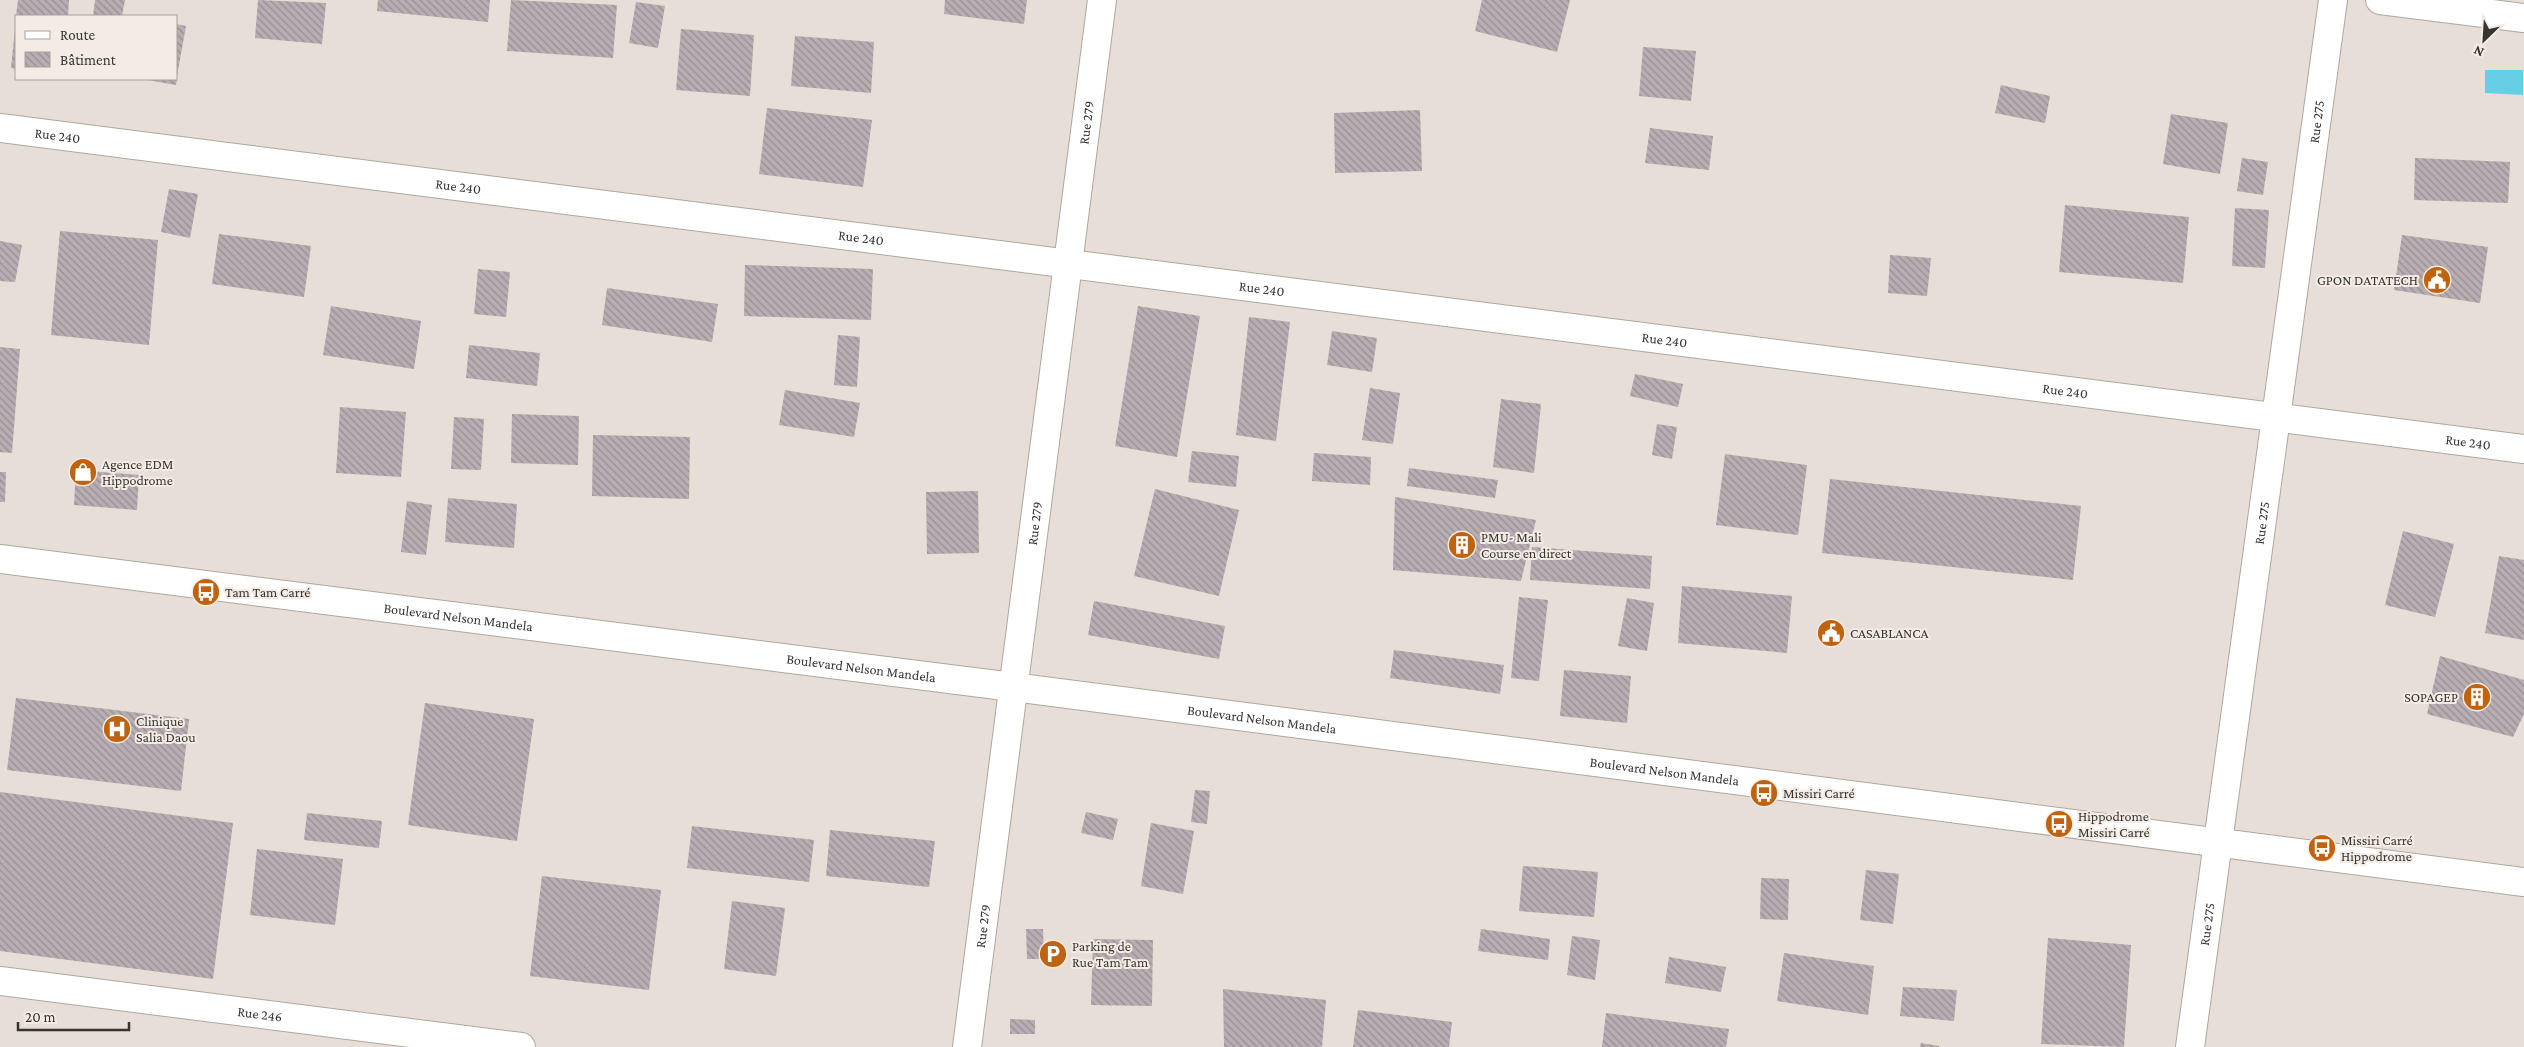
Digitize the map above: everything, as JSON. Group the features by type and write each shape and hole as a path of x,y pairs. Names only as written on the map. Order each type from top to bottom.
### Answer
{"street":[{"name":"Rue 279","path":"967,1047 1102,0"},
{"name":"Rue 275","path":"2190,1047 2333,0"},
{"path":"2380,0 2524,18"},
{"name":"Rue 240","path":"0,128 1068,262 2524,449"},
{"name":"Boulevard Nelson Mandela","path":"0,559 1013,687 2524,882"},
{"name":"Rue 246","path":"0,981 521,1047"}],"water":[{"path":"2485,70 2523,70 2523,95 2485,93"}],"building":[{"path":"18,0 69,0 68,15 16,15"},
{"path":"95,0 125,0 122,15 93,15"},
{"path":"258,0 326,3 322,44 255,38"},
{"path":"378,0 490,0 488,22 377,11"},
{"path":"511,0 617,5 613,58 507,51"},
{"path":"945,0 1027,0 1024,24 944,14"},
{"path":"1482,0 1570,0 1557,52 1475,31"},
{"path":"636,2 665,6 658,48 629,43"},
{"path":"178,24 186,26 178,70"},
{"path":"15,29 15,69 11,68"},
{"path":"681,29 754,35 750,96 676,90"},
{"path":"795,36 874,42 871,93 791,86"},
{"path":"1643,47 1696,51 1691,101 1639,96"},
{"path":"148,80 177,80 176,85"},
{"path":"2001,85 2050,96 2045,123 1995,113"},
{"path":"767,108 872,120 863,187 759,174"},
{"path":"1420,110 1422,171 1335,173 1334,113"},
{"path":"2171,114 2228,123 2220,174 2163,164"},
{"path":"1650,128 1713,136 1709,170 1645,163"},
{"path":"2242,158 2268,162 2263,195 2237,191"},
{"path":"2415,158 2510,162 2508,203 2414,200"},
{"path":"169,189 198,194 190,238 161,232"},
{"path":"2065,205 2189,217 2183,283 2059,272"},
{"path":"2235,208 2269,210 2265,268 2232,266"},
{"path":"60,231 158,240 149,345 51,335"},
{"path":"219,234 311,246 304,297 212,284"},
{"path":"2402,235 2488,247 2480,303 2394,290"},
{"path":"0,241 22,245 15,282 0,281"},
{"path":"1890,255 1931,258 1927,296 1888,293"},
{"path":"745,265 873,269 871,320 744,316"},
{"path":"478,269 510,272 506,317 474,314"},
{"path":"607,288 718,304 712,342 602,325"},
{"path":"331,306 421,321 414,369 323,355"},
{"path":"1138,306 1200,316 1177,457 1115,446"},
{"path":"1249,317 1290,322 1276,441 1236,435"},
{"path":"1332,331 1377,338 1372,372 1327,365"},
{"path":"838,335 860,337 857,387 834,385"},
{"path":"469,345 540,353 537,386 466,378"},
{"path":"0,347 20,349 12,453 0,452"},
{"path":"1635,374 1683,384 1678,407 1630,396"},
{"path":"1370,388 1400,393 1393,444 1362,440"},
{"path":"785,390 860,403 854,437 779,425"},
{"path":"1501,399 1541,404 1534,473 1493,467"},
{"path":"340,407 406,412 401,477 336,473"},
{"path":"512,414 579,416 578,465 511,463"},
{"path":"454,417 484,419 481,470 451,469"},
{"path":"1657,424 1677,427 1672,459 1652,455"},
{"path":"593,435 690,437 689,499 592,496"},
{"path":"1192,451 1239,456 1236,487 1188,482"},
{"path":"1314,453 1371,457 1370,485 1312,481"},
{"path":"1725,454 1807,465 1798,535 1716,525"},
{"path":"1409,468 1498,480 1495,498 1407,486"},
{"path":"76,470 139,475 137,510 74,505"},
{"path":"0,472 6,472 5,502 0,502"},
{"path":"1830,479 2081,506 2073,580 1822,553"},
{"path":"1155,489 1239,510 1219,596 1134,576"},
{"path":"978,491 979,553 927,554 926,492"},
{"name":"PMU- Mali Course en direct","path":"1395,497 1536,520 1521,581 1393,570"},
{"path":"448,498 517,504 514,548 445,542"},
{"path":"407,501 432,505 426,555 401,552"},
{"path":"2403,531 2454,544 2435,617 2385,605"},
{"path":"1532,547 1652,556 1650,589 1530,580"},
{"path":"2499,556 2524,560 2524,640 2485,633"},
{"path":"1682,586 1792,596 1787,653 1678,643"},
{"path":"1519,597 1548,600 1539,681 1511,678"},
{"path":"1627,598 1654,603 1647,651 1618,646"},
{"path":"1094,601 1225,626 1219,659 1088,635"},
{"path":"1394,650 1504,665 1500,694 1390,678"},
{"name":"SOPAGEP","path":"2440,656 2524,680 2524,714 2513,737 2427,714"},
{"path":"1564,670 1631,676 1627,723 1560,716"},
{"path":"16,698 189,719 181,791 7,770"},
{"path":"425,703 534,719 517,841 408,825"},
{"path":"1195,790 1210,791 1207,824 1191,822"},
{"path":"0,792 233,823 213,979 0,951"},
{"path":"1086,812 1118,819 1113,840 1081,833"},
{"path":"307,813 382,821 379,848 304,840"},
{"path":"1151,823 1194,831 1183,894 1141,886"},
{"path":"692,826 814,840 809,882 687,868"},
{"path":"830,830 935,841 929,887 826,876"},
{"path":"257,849 343,859 335,925 250,915"},
{"path":"1523,866 1598,872 1594,917 1519,911"},
{"path":"1866,870 1899,874 1893,924 1860,920"},
{"path":"542,876 661,890 649,990 530,976"},
{"path":"1761,878 1789,879 1788,920 1760,919"},
{"path":"732,901 785,908 776,976 724,969"},
{"path":"1026,929 1043,929 1044,959 1027,959"},
{"path":"1481,929 1550,939 1548,960 1478,951"},
{"path":"1572,936 1600,940 1595,980 1567,975"},
{"path":"2048,938 2131,945 2124,1047 2041,1044"},
{"path":"1093,939 1153,940 1152,1006 1091,1005"},
{"path":"1784,953 1874,966 1868,1015 1777,1001"},
{"path":"1669,957 1726,967 1721,992 1665,983"},
{"path":"1903,987 1957,990 1954,1021 1900,1016"},
{"path":"1223,989 1326,1000 1322,1047 1224,1047"},
{"path":"1358,1010 1452,1022 1449,1047 1353,1047"},
{"path":"1606,1013 1729,1029 1726,1047 1602,1047"},
{"path":"1010,1019 1035,1020 1035,1034 1010,1034"},
{"path":"1921,1043 1939,1046 1939,1047 1920,1047"}],"place":[{"name":"GPON DATATECH","path":"2437,280"},
{"name":"Agence EDM Hippodrome","path":"83,472"},
{"name":"PMU- Mali Course en direct","path":"1462,545"},
{"name":"Tam Tam Carré","path":"206,592"},
{"name":"CASABLANCA","path":"1831,633"},
{"name":"SOPAGEP","path":"2477,697"},
{"name":"Clinique Salia Daou","path":"117,729"},
{"name":"Missiri Carré","path":"1764,793"},
{"name":"Hippodrome Missiri Carré","path":"2059,824"},
{"name":"Missiri Carré Hippodrome","path":"2322,848"},
{"name":"Parking de Rue Tam Tam","path":"1053,954"}]}
